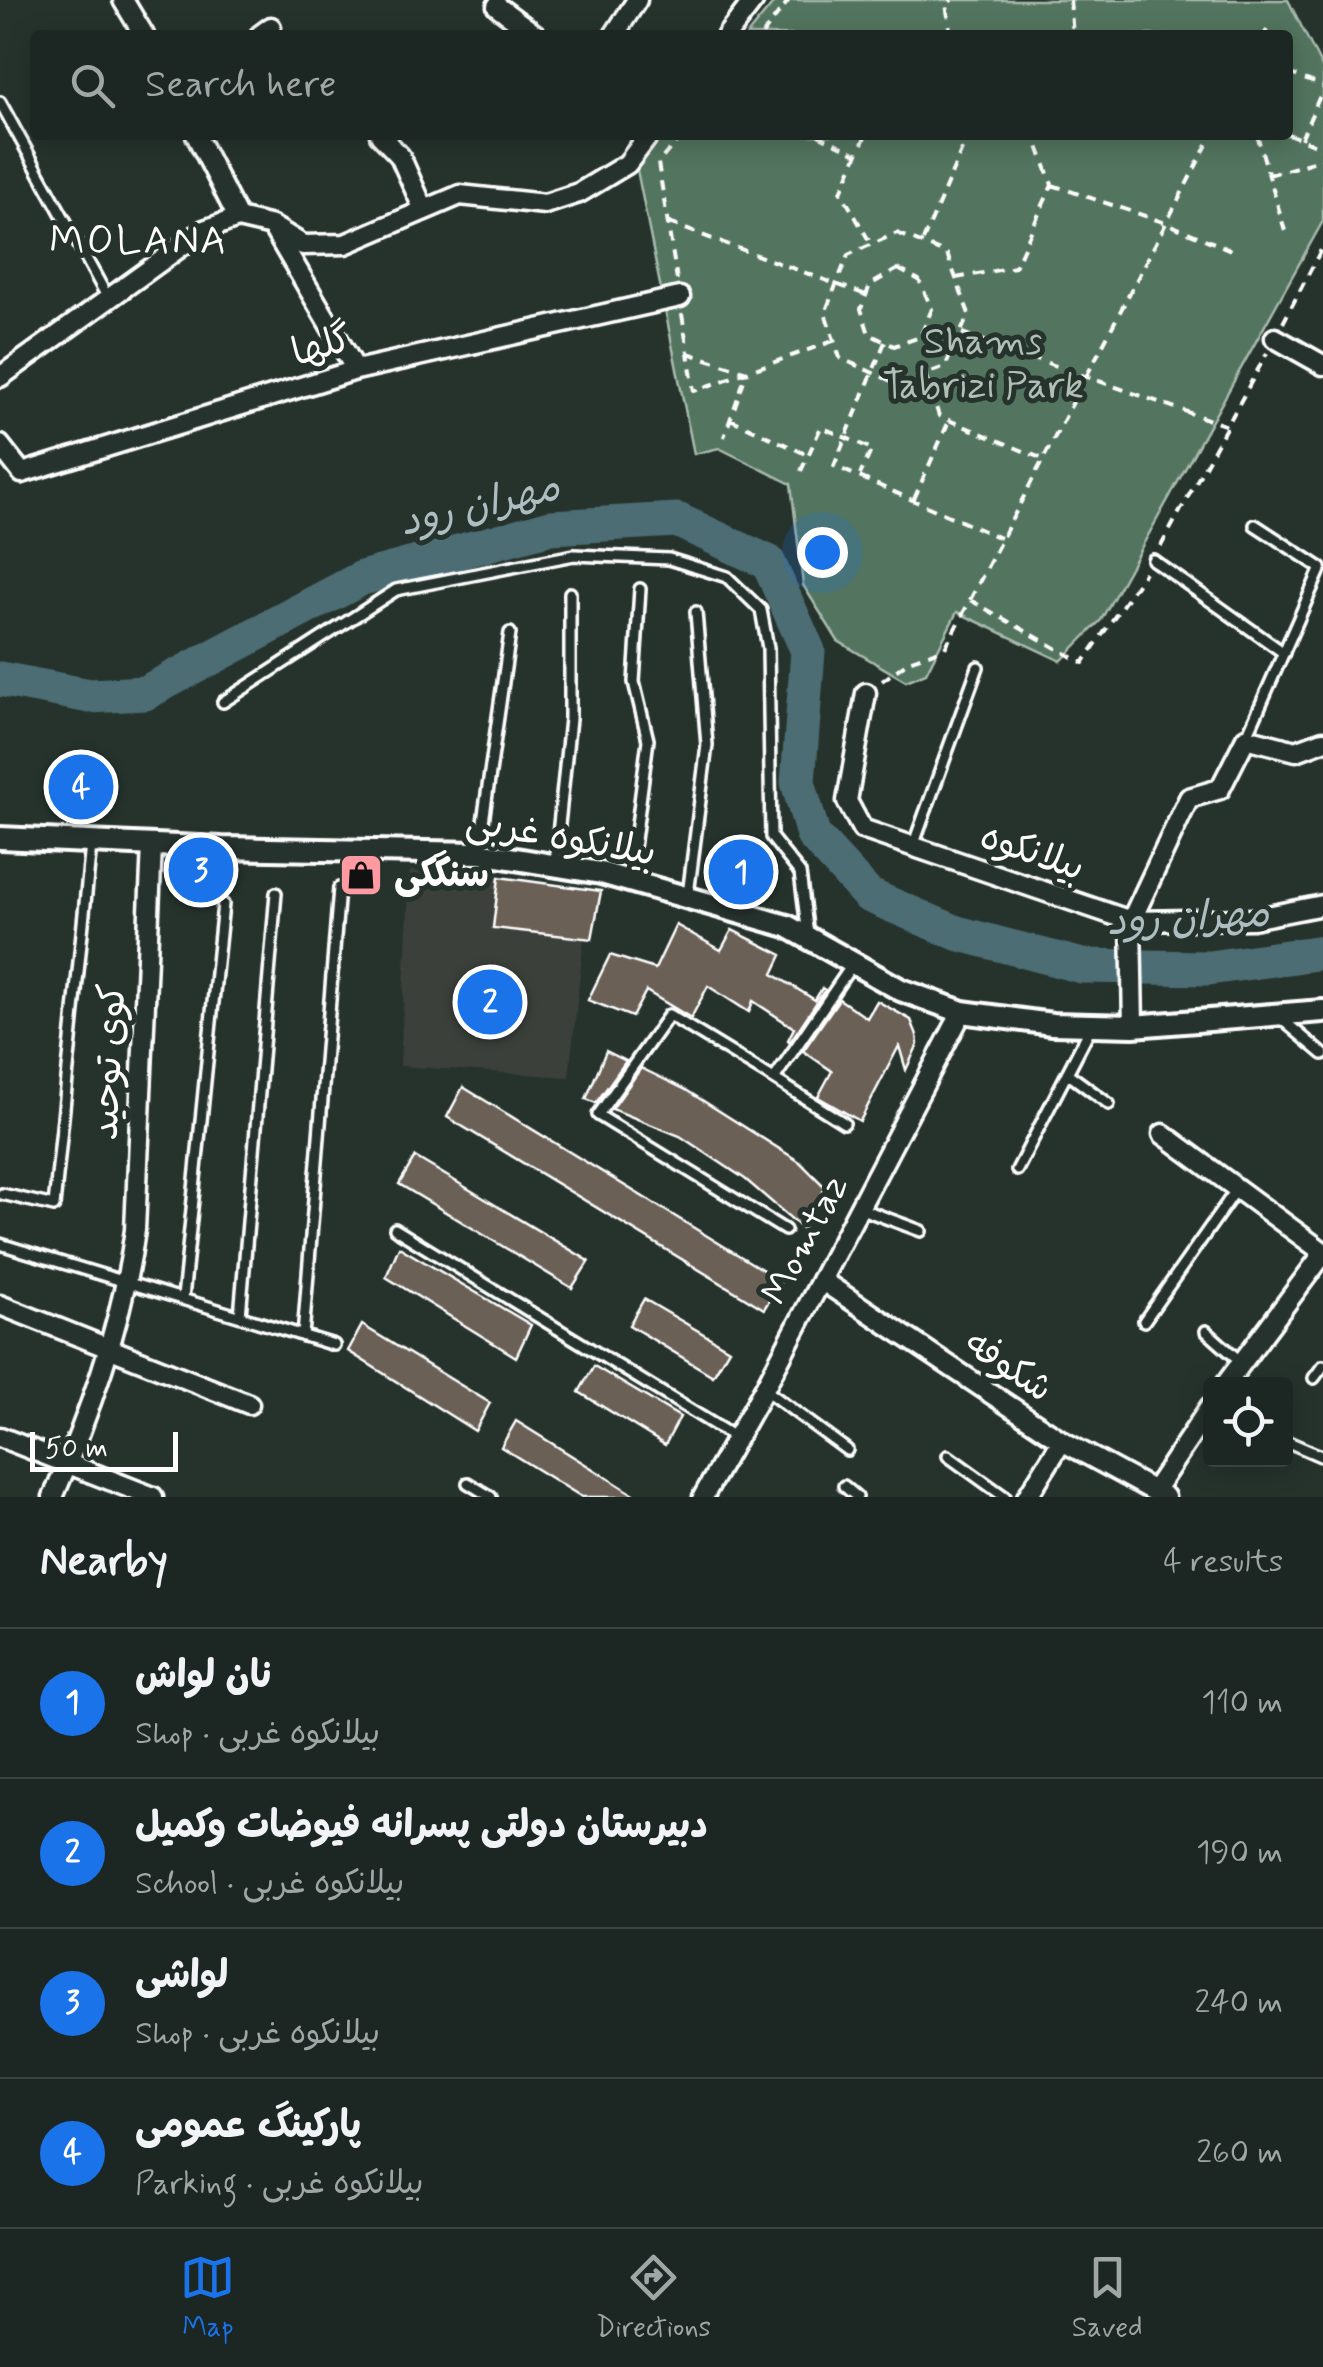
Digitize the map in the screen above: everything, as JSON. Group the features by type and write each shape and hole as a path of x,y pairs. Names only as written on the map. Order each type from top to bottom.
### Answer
{"street":[{"path":"123,0 141,30"},
{"path":"617,30 637,0"},
{"path":"731,30 754,0"},
{"path":"497,6 529,30"},
{"path":"199,140 238,218"},
{"path":"385,140 400,156 424,210"},
{"path":"0,377 204,230 238,218 272,226 303,245 345,244 460,196 546,204 580,193 627,164 645,140"},
{"path":"272,226 356,370"},
{"name":"گلها","path":"0,445 22,473 356,370 680,297"},
{"path":"1275,338 1323,364"},
{"name":"بیلانکوه","path":"866,692 847,800 862,829 1131,921 1252,919 1323,906"},
{"path":"1133,1026 1131,921 1189,798 1220,789 1246,738 1296,751 1323,740"},
{"name":"بیلانکوه غربی","path":"0,838 152,846 479,853 555,866 630,881 787,926 901,990 962,1012 1052,1024 1133,1026 1323,1011"},
{"name":"کوی توحید","path":"53,1497 68,1464 128,1282 136,1212 152,846"},
{"name":"Momtaz","path":"703,1497 962,1012"},
{"path":"1163,1134 1323,1253 1231,1377"},
{"name":"شکوفه","path":"821,1280 1062,1442 1160,1494"},
{"path":"0,1306 250,1404"},
{"path":"1160,1494 1203,1421"},
{"path":"0,1437 153,1497"},
{"path":"1027,1497 1062,1442"}],"lane":[{"path":"0,102 109,300"},
{"path":"1246,738 1321,568 1255,525"},
{"path":"223,702 396,590 574,555 669,559 728,577 762,610 768,648 771,837 800,874 808,938"},
{"path":"1153,560 1284,653"},
{"path":"630,881 648,740 634,682 640,589"},
{"path":"555,866 570,719 570,593"},
{"path":"687,898 707,745 696,612"},
{"path":"479,853 510,632"},
{"path":"914,846 978,667"},
{"path":"2,1194 54,1206 91,842"},
{"path":"303,1336 339,888"},
{"path":"240,1316 276,893"},
{"path":"182,1298 223,904"},
{"path":"774,1079 853,963"},
{"path":"785,1230 598,1115 669,1014 844,1123"},
{"path":"1276,1014 1323,1054"},
{"path":"1017,1170 1092,1025"},
{"path":"1067,1073 1110,1104"},
{"path":"1144,1321 1236,1190"},
{"path":"859,1208 921,1230"},
{"path":"395,1229 736,1438"},
{"path":"0,1244 334,1346"},
{"path":"1206,1331 1241,1362"},
{"path":"1314,1378 1323,1366"},
{"path":"764,1389 846,1450"},
{"path":"1293,1445 1323,1457"},
{"path":"948,1456 1004,1497"},
{"path":"468,1483 491,1497"},
{"path":"844,1486 857,1497"}],"path":[{"path":"766,30 788,0"},
{"path":"938,0 949,2 951,30"},
{"path":"1070,0 1073,30"},
{"path":"1293,75 1323,87 1301,140"},
{"path":"1293,136 1323,148"},
{"path":"678,140 658,163 694,391 834,340"},
{"path":"828,140 857,154"},
{"path":"864,140 841,192 871,244"},
{"path":"922,243 966,140"},
{"path":"956,278 1015,267 1052,185 1036,140"},
{"path":"866,692 909,661 944,648 1209,140"},
{"path":"1258,140 1286,234"},
{"path":"1269,176 1323,159"},
{"path":"1052,185 1166,223 1231,250"},
{"path":"669,223 866,295"},
{"path":"896,233 947,254 968,314 944,367 898,384 840,358 825,313 848,255 871,244 896,233"},
{"path":"970,600 1083,663 1153,560 1323,246"},
{"path":"898,269 919,280 932,309 920,338 894,346 870,334 860,309 866,295 870,285 898,269"},
{"path":"960,332 1227,426"},
{"path":"885,342 834,466 1002,539"},
{"path":"688,352 747,372"},
{"path":"724,437 747,372"},
{"path":"926,374 938,416 1043,459"},
{"path":"730,418 808,455"},
{"path":"914,500 949,421"},
{"path":"801,472 821,427 872,450 860,476"}],"shaded area":[{"path":"410,871 499,877 493,928 584,938 569,1077 400,1066"}],"green space":[{"name":"Shams Tabrizi Park","path":"776,0 1288,0 1323,69 1323,221 1101,620 1061,661 957,612 926,673 906,681 838,641 803,585 791,484 719,448 694,454 635,160 654,140 1293,140 1293,30 751,30"}],"building":[{"path":"730,859 754,863 751,886 728,882"},
{"path":"193,860 211,861 209,884 191,883"},
{"name":"سنگکی","path":"354,864 370,865 368,887 352,885"},
{"path":"499,877 601,891 592,939 493,928"},
{"path":"676,925 721,950 732,930 782,955 773,974 815,1000 822,988 825,990 790,1042 794,1028 753,1001 749,1012 708,986 691,1018 646,991 632,1017 588,1000 610,955 655,969"},
{"path":"839,999 867,1018 877,1001 911,1020 917,1035 918,1044 906,1070 899,1046 860,1121 818,1097 832,1071 803,1051"},
{"path":"606,1051 626,1061 596,1103 586,1099"},
{"path":"641,1068 686,1090 800,1162 825,1187 803,1229 745,1179 680,1136 612,1109"},
{"path":"463,1087 781,1281 764,1309 447,1117"},
{"path":"415,1157 589,1261 572,1288 399,1184"},
{"path":"399,1247 531,1325 516,1357 386,1277"},
{"path":"644,1299 729,1349 713,1376 629,1325"},
{"path":"362,1325 490,1403 475,1431 348,1351"},
{"path":"594,1366 680,1417 665,1445 579,1392"},
{"path":"516,1421 638,1497 582,1497 501,1447"}],"waterway":[{"name":"مهران رود","path":"0,679 90,696 145,693 362,578 551,527 677,520 768,562 808,651 798,782 813,835 868,895 957,933 1082,966 1209,968 1323,952"}],"place":[{"name":"پارکینگ عمومی","path":"81,787"},
{"name":"لواشی","path":"201,870"},
{"name":"نان لواش","path":"741,872"},
{"name":"سنگکی","path":"361,875"},
{"name":"دبیرستان دولتی پسرانه فیوضات وکمیل","path":"490,1002"}],"district":[{"name":"MOLANA","path":"139,242"}]}
